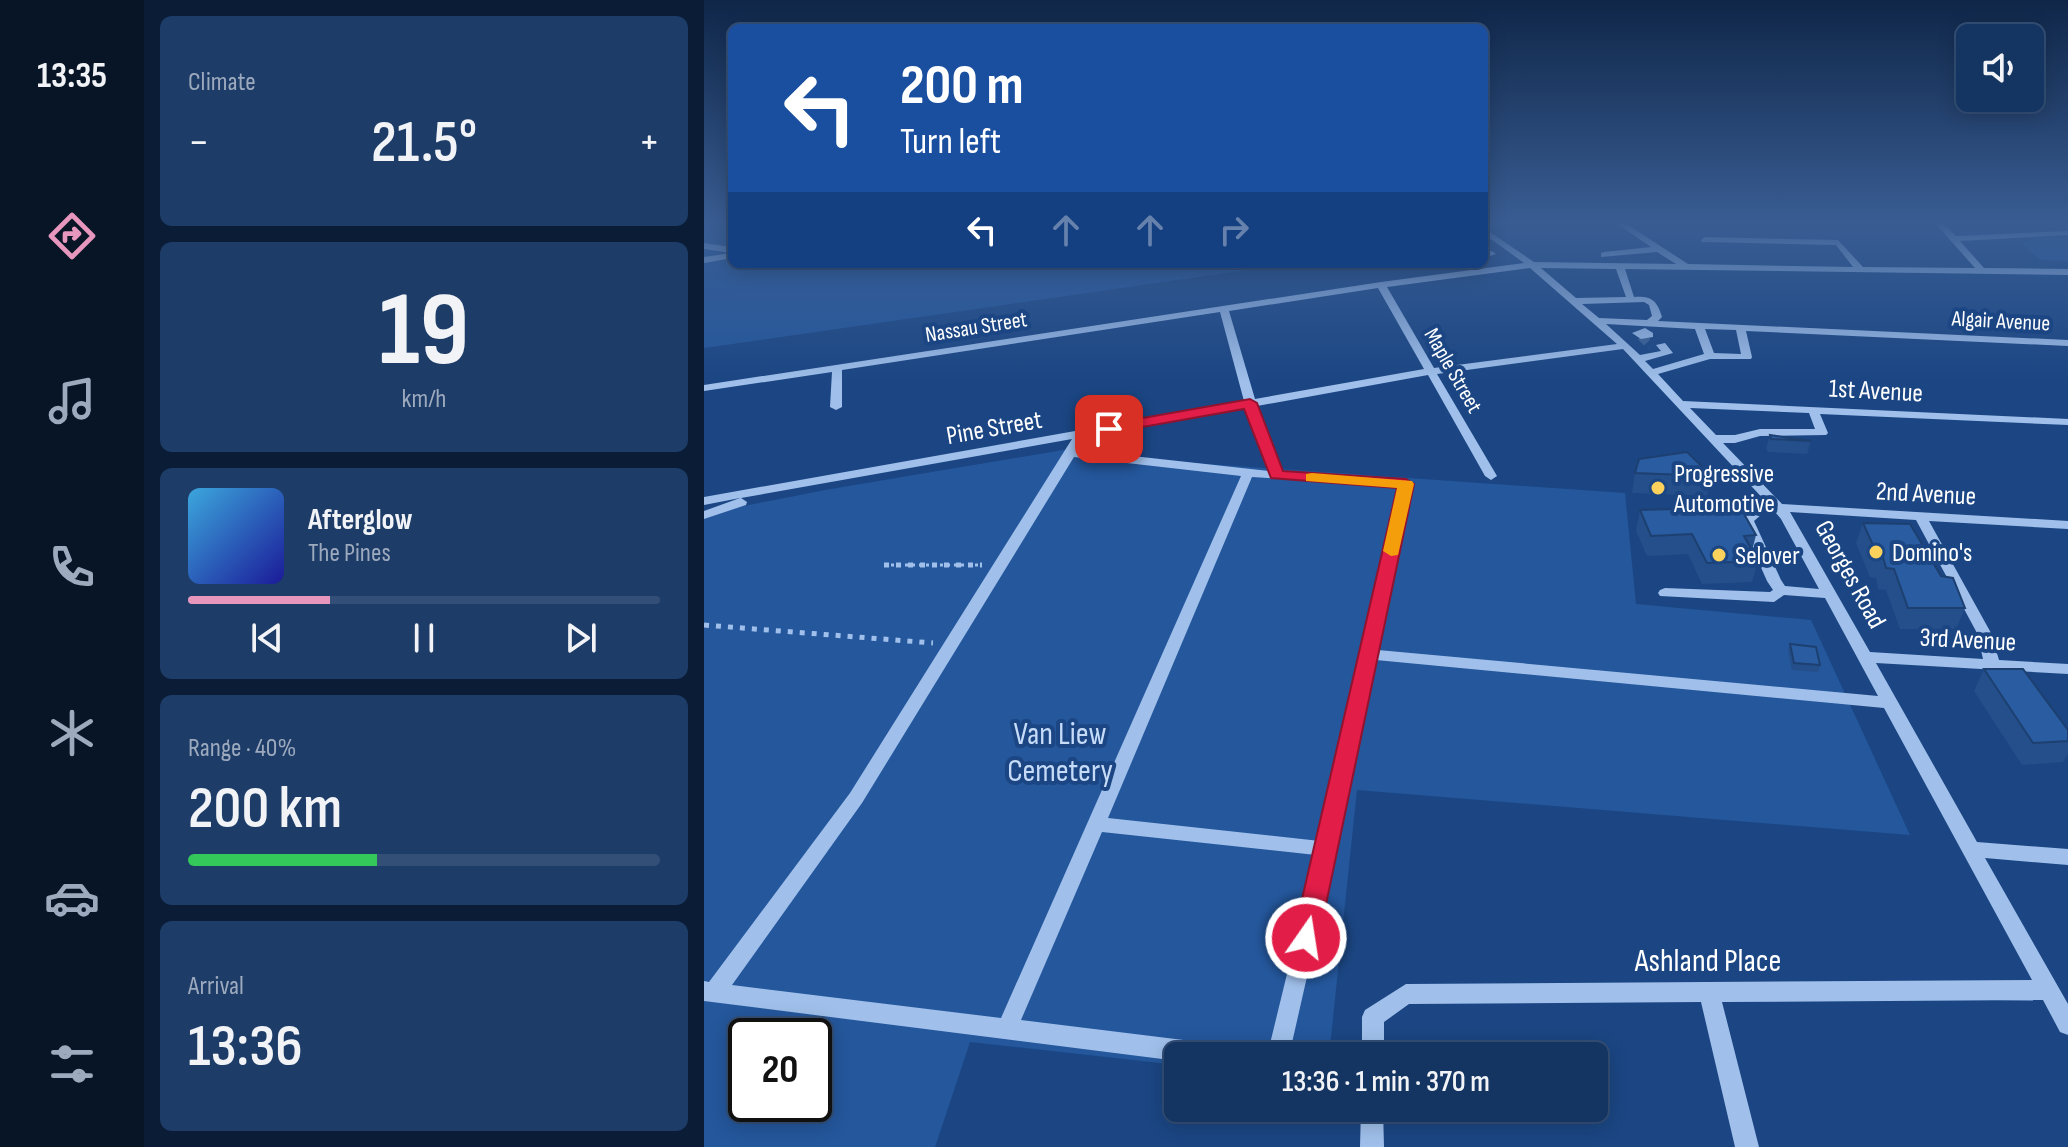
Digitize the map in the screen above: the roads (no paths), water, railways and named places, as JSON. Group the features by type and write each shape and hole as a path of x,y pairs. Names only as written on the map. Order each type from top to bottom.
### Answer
{"street":[{"name":"Nassau Street","path":"704,388 1427,277"},
{"name":"Georges Road","path":"1545,277 1625,346 1780,508 2068,1025"},
{"path":"1624,277 1630,295"},
{"name":"Maple Street","path":"1381,285 1491,476"},
{"path":"1574,301 1646,299 1653,304 1657,317 1650,339 1637,359"},
{"path":"1224,309 1250,403 1277,475"},
{"name":"Algair Avenue","path":"1597,321 1632,323 1650,339 1699,326 2068,343"},
{"path":"1699,326 1710,356"},
{"path":"1650,373 1710,356 1747,357 1740,328"},
{"name":"Pine Street","path":"704,501 1433,371 1625,346"},
{"path":"836,407 837,368"},
{"name":"1st Avenue","path":"1681,404 2068,422"},
{"path":"1715,439 1803,446 1822,433 1813,409"},
{"path":"709,991 856,798 1081,434"},
{"path":"1070,453 1248,473 1406,484 1327,849 1281,1042"},
{"path":"1007,1029 1248,473"},
{"path":"704,515 780,488"},
{"name":"2nd Avenue","path":"1729,510 1780,508 2068,525"},
{"path":"1758,510 1747,520 1769,571 1781,590"},
{"path":"1920,516 1984,633 1992,664"},
{"path":"1665,593 1774,597 1781,590 1830,594"},
{"path":"1369,654 1891,703"},
{"name":"3rd Avenue","path":"1865,657 2068,669"},
{"path":"1096,824 1327,849"},
{"path":"1971,849 2068,857"},
{"name":"Ashland Place","path":"1373,1042 1373,1017 1406,994 2049,990"},
{"path":"709,991 1164,1049"},
{"path":"1709,992 1747,1147"},
{"path":"1372,1122 1372,1147"}],"tunnel":[{"path":"1641,336 1651,346"}],"place":[{"name":"Progressive Automotive","path":"1658,488"},
{"name":"Domino's","path":"1876,552"},
{"name":"Selover","path":"1719,555"}],"park label":[{"name":"Van Liew Cemetery","path":"1060,752"}]}
